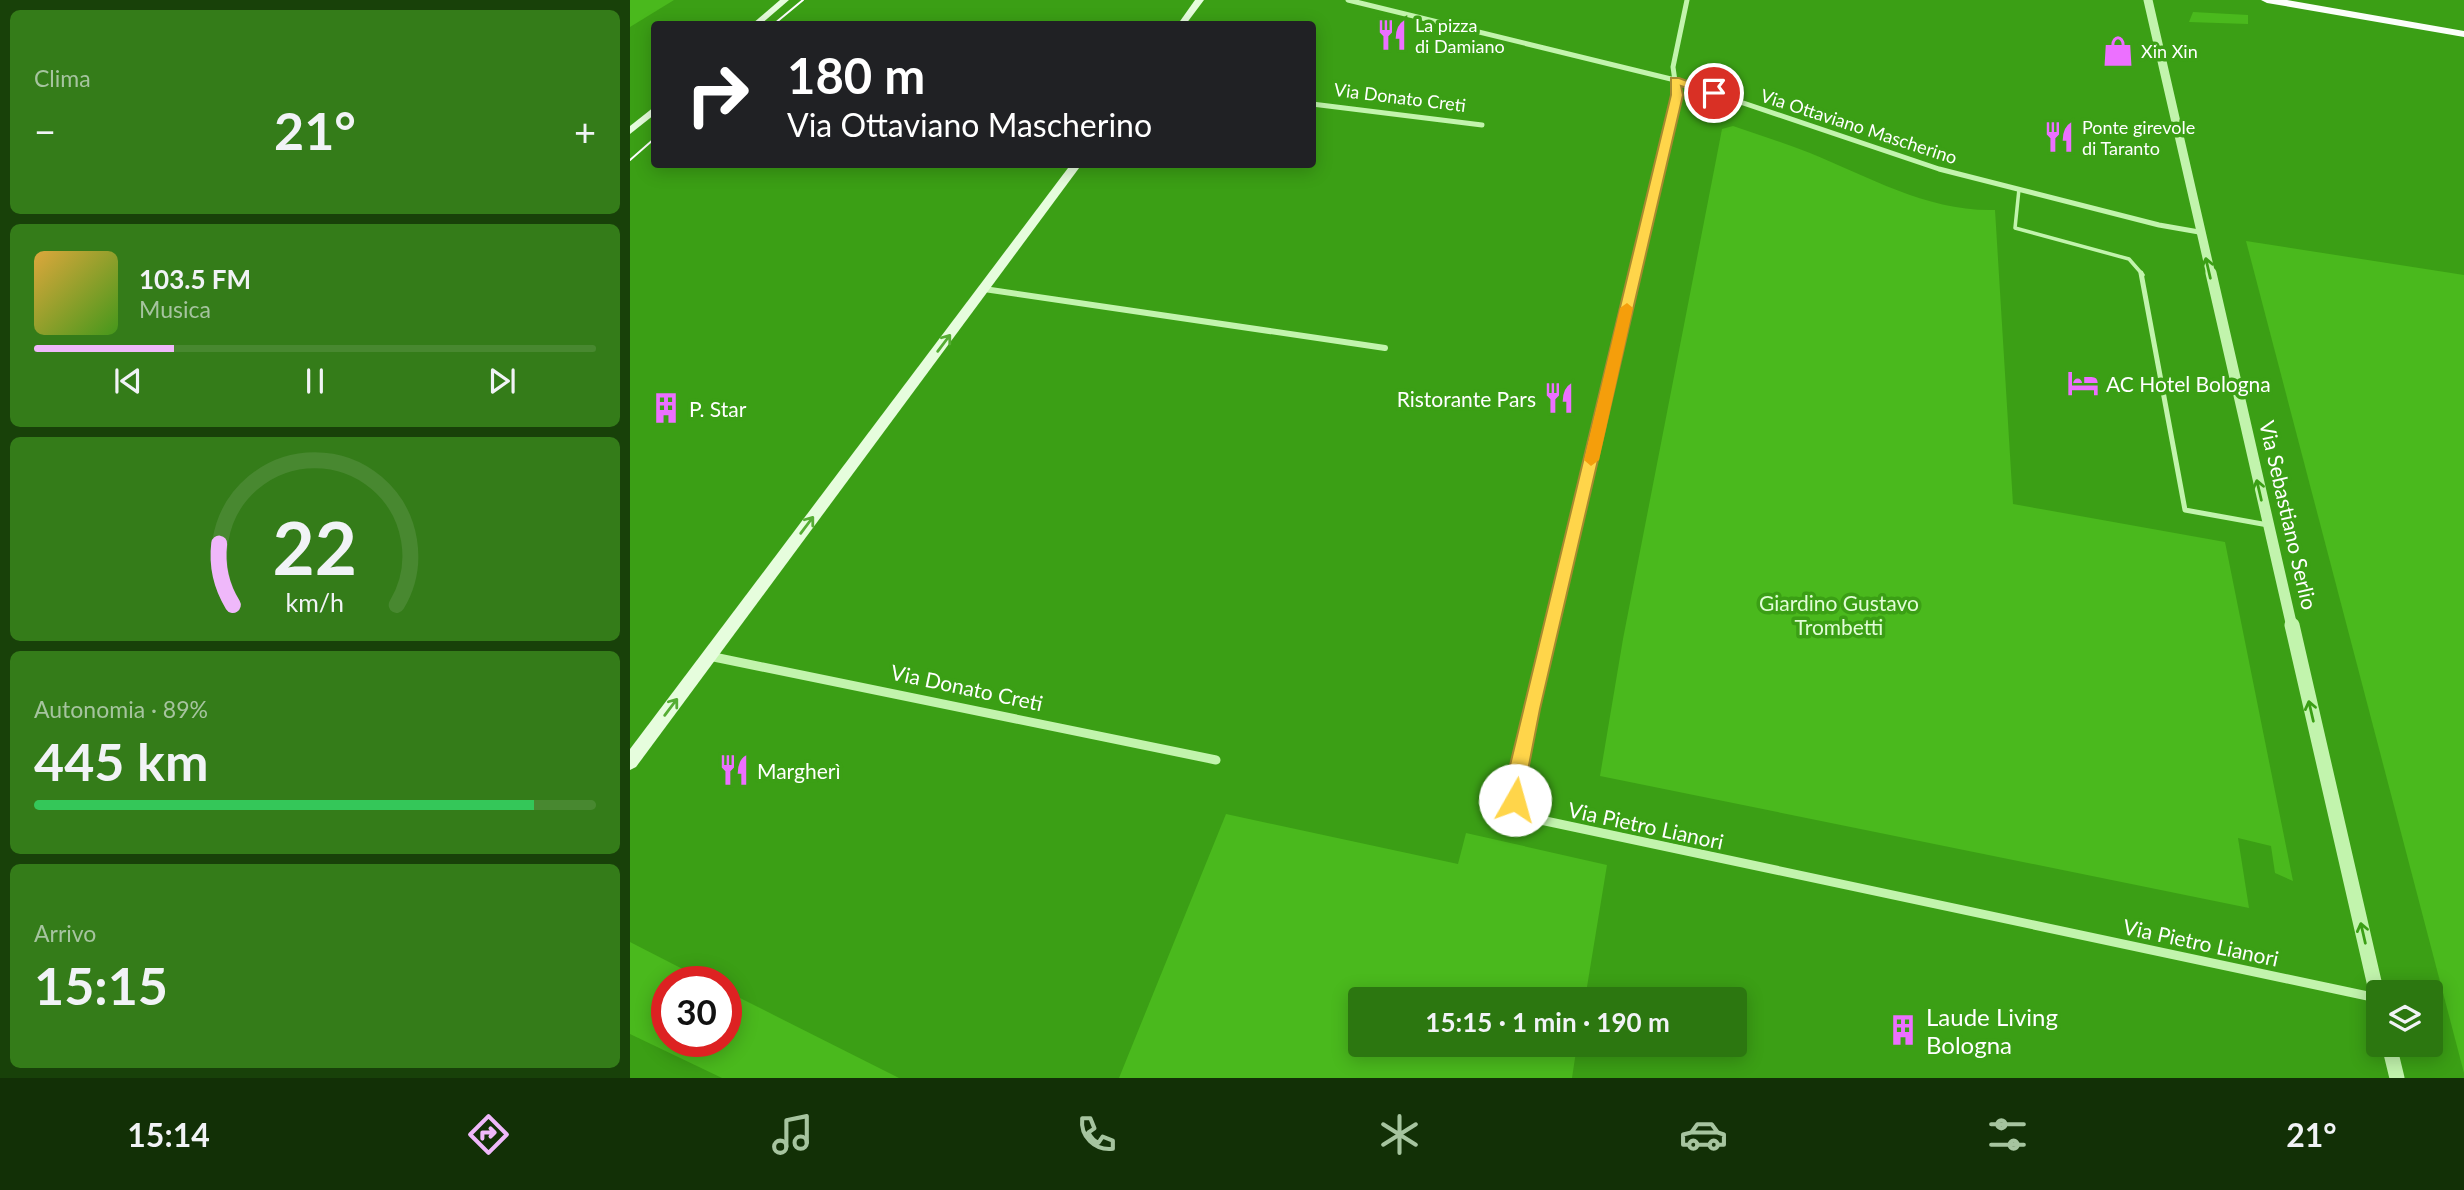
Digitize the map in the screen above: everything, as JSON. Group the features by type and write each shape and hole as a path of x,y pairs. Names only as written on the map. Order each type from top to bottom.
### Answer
{"main road":[{"path":"760,21 785,0"},
{"path":"1184,21 1200,0"},
{"path":"2267,0 2464,34"},
{"path":"630,131 651,113"},
{"path":"630,762 1074,168"}],"street":[{"name":"Via Ottaviano Mascherino","path":"1348,0 1675,80 1938,169 2160,225 2199,232"},
{"name":"Via Pietro Lianori","path":"1688,0 1673,67 1677,95 1515,782 1515,800 1526,816 1540,821 2366,996"},
{"name":"Via Sebastiano Serlio","path":"2148,0 2199,232 2374,980"},
{"name":"Via Donato Creti","path":"1316,104 1482,125"},
{"path":"984,289 1385,348"},
{"name":"Via Donato Creti","path":"709,656 1216,760"},
{"path":"2392,1057 2397,1078"}],"lane":[{"path":"2019,189 2015,228 2129,259 2144,276 2185,509 2267,525"}],"green space":[{"path":"630,0 674,0 630,27"},
{"path":"2193,12 2248,15 2248,24 2189,22"},
{"name":"Giardino Gustavo Trombetti","path":"1733,126 1801,149 1923,199 1971,209 1995,210 2013,504 2225,542 2293,881 2275,873 2271,846 2238,838 2249,908 1600,776 1623,639 1722,129"},
{"path":"2246,241 2464,275 2464,1073 2443,993 2443,980 2440,980"},
{"path":"1226,814 1458,864 1466,833 1607,865 1587,987 1348,987 1348,1057 1575,1057 1572,1078 1119,1078"},
{"path":"630,942 677,966 651,966 651,1044 630,1034"},
{"path":"742,999 899,1078 722,1078 678,1057 742,1057"}],"tram line":[{"path":"778,21 803,0"},
{"path":"630,160 651,142"}],"slow traffic":[{"path":"1591,460 1627,308"}],"place":[{"name":"La pizza di Damiano","path":"1392,35"},
{"name":"Xin Xin","path":"2118,51"},
{"name":"Ponte girevole di Taranto","path":"2059,137"},
{"name":"AC Hotel Bologna","path":"2083,383"},
{"name":"Ristorante Pars","path":"1559,398"},
{"name":"P. Star","path":"666,408"},
{"name":"Margherì","path":"734,770"},
{"name":"Laude Living Bologna","path":"1903,1030"}],"route":[{"path":"1515,800 1515,782 1677,95 1675,80 1714,93"}]}
